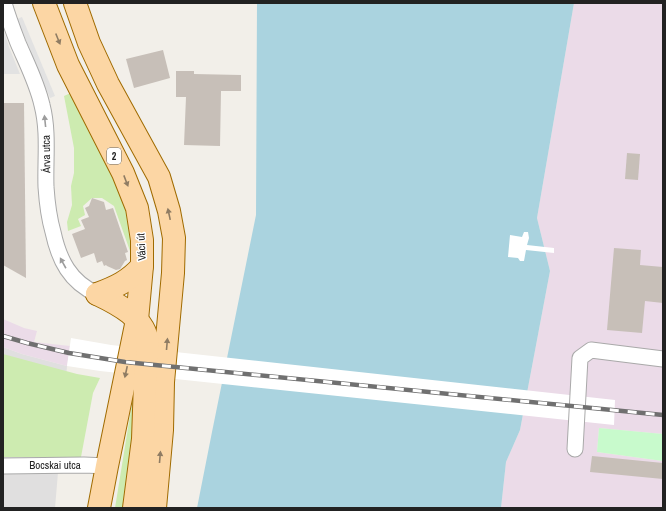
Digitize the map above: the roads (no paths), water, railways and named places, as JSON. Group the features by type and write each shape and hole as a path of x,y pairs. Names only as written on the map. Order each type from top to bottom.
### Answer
{"main road":[{"name":"Váci út","path":"44,3 68,65 123,173 136,208 142,240 142,266 137,320 99,508"},
{"path":"75,3 89,43 108,84 159,177 169,211 174,238 173,273 163,382 162,430 155,508"},
{"path":"94,292 122,283 142,266"},
{"path":"94,292 122,307 137,320 146,333 148,344 145,382 144,439 134,508"},
{"path":"144,439 163,382"}],"street":[{"name":"Árva utca","path":"4,3 23,55 35,81 44,114 46,132 47,201 56,246 63,264 68,271 82,284 94,292"},
{"path":"575,449 580,358 591,350 663,359"},
{"name":"Bocskai utca","path":"3,466 107,466"}],"water":[{"path":"257,3 574,3 537,218 550,271 520,430 506,462 501,508 197,508 256,215"}],"railway":[{"path":"3,336 69,353 125,362 663,415"}]}
